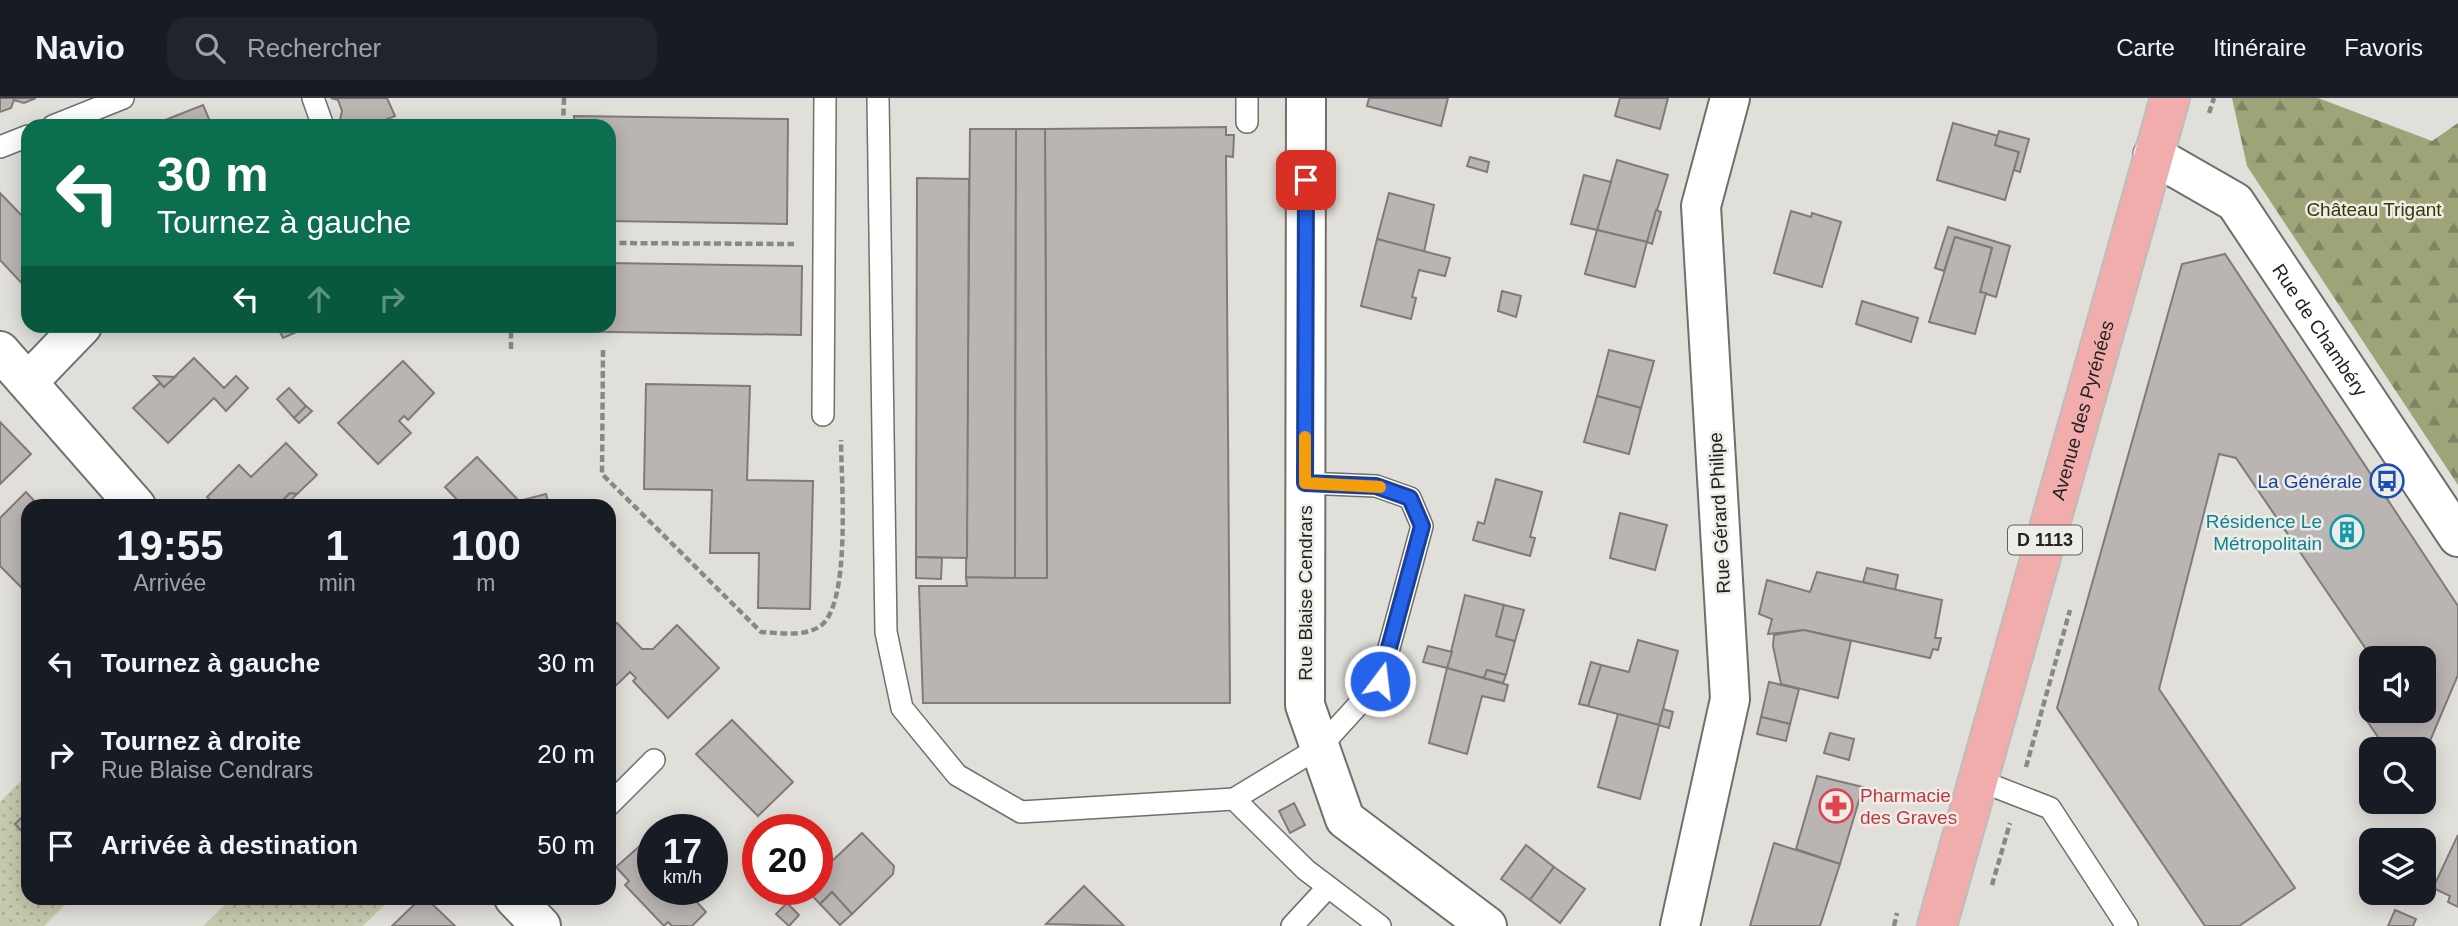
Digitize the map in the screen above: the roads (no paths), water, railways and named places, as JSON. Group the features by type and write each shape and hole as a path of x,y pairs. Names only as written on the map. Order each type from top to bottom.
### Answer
{"main road":[{"name":"Avenue des Pyrénées","path":"1937,926 2170,98"}],"street":[{"name":"Rue Blaise Cendrars","path":"1306,98 1306,705 1345,819 1487,926"},
{"name":"Rue Gérard Philipe","path":"1680,926 1730,699 1701,206 1730,98"},
{"name":"Rue de Chambéry","path":"2153,155 2235,202 2458,537"},
{"path":"68,333 8,363 130,499"},
{"path":"521,905 541,926"}],"lane":[{"path":"70,119 123,98"},
{"path":"313,98 320,119"},
{"path":"822,415 825,98"},
{"path":"878,98 886,632 902,708 957,775 1021,812 1234,799 1320,747 1380,681 1422,526 1410,498 1376,486 1305,483"},
{"path":"1247,98 1247,122"},
{"path":"0,147 21,139"},
{"path":"616,798 654,760"},
{"path":"1978,780 2050,808 2127,926"},
{"path":"1234,799 1306,870 1380,926"},
{"path":"1292,926 1328,887"}],"place":[{"name":"La Générale","path":"2387,481"},
{"name":"Résidence Le Métropolitain","path":"2347,532"},
{"name":"Pharmacie des Graves","path":"1836,806"}],"park label":[{"name":"Château Trigant","path":"2374,209"}]}
